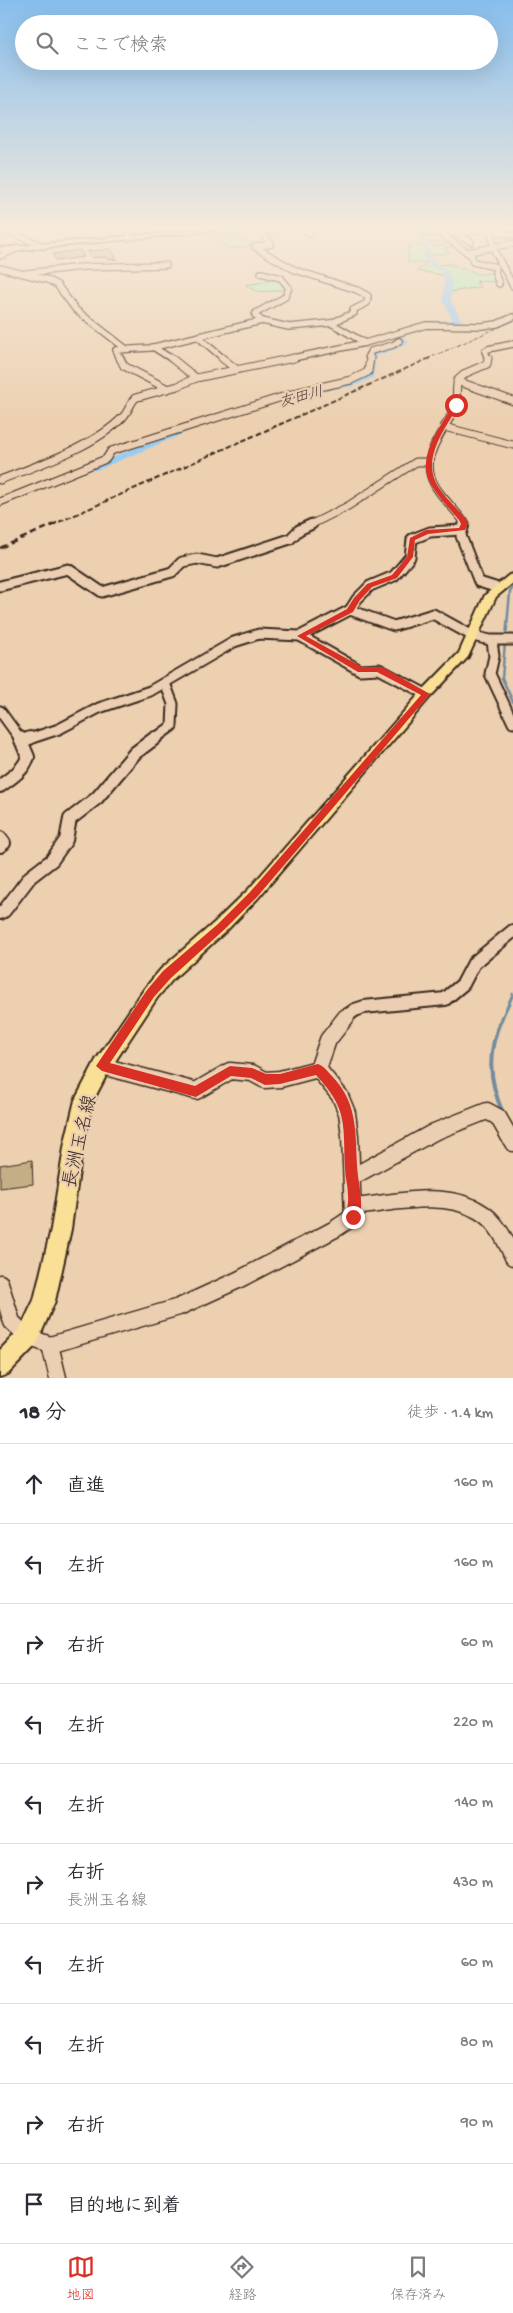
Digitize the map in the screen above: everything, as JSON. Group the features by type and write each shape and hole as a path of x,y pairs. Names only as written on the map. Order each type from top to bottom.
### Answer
{"main road":[{"name":"長洲玉名線","path":"0,1366 28,1337 44,1300 55,1258 74,1142 84,1100 102,1066 150,993 167,974 221,926 253,894 426,694 464,654 491,595 508,584"}],"street":[{"path":"64,294 76,310 125,348"},
{"path":"286,294 285,297 255,315 262,320 289,327 331,323 339,317 351,315 354,313 353,310 367,303 368,296 365,294"},
{"path":"0,480 42,464 104,431 122,418 134,398 168,389 196,378 395,337 426,325 482,326 497,324 513,317"},
{"path":"168,389 124,366 116,350 153,347 262,320"},
{"path":"331,323 365,342"},
{"path":"198,337 236,369"},
{"path":"0,502 106,459 111,451 208,418 311,388 361,377 368,372 370,358 368,356 370,351 393,345 395,337"},
{"path":"508,584 479,582 461,536 464,524 462,519 434,485 429,472 428,462 456,405 457,381 462,375 487,364 489,360 485,351 488,349 513,344"},
{"path":"153,347 170,357 196,378"},
{"path":"457,381 513,401"},
{"path":"444,427 513,445"},
{"path":"0,586 68,570 102,592 172,572 182,562 191,560 217,563 290,539 299,530 348,506 416,462 428,462"},
{"path":"22,741 59,729 99,708 165,683 216,651 252,636 300,636 350,610 357,599 370,586 394,576 410,557 412,539 426,532 461,530"},
{"path":"350,610 394,626 433,614 438,615 472,637 492,641 508,640"},
{"path":"300,636 360,670 379,669 426,694"},
{"path":"492,641 494,656 490,674 513,722"},
{"path":"0,913 4,911 30,877 52,860 66,840 70,819 97,798 135,753 172,726 175,713 172,696 165,683"},
{"path":"0,711 22,741 28,757 26,765 0,786"},
{"path":"0,838 4,843 0,846"},
{"path":"318,1069 335,1028 344,1016 354,1009 364,1007 445,999 463,984 474,963 513,931"},
{"path":"102,1066 196,1091 230,1071 252,1073 265,1080 280,1079 318,1069"},
{"path":"0,1283 12,1322 28,1337 50,1345 179,1307 238,1280 335,1229 353,1217 355,1194 352,1177 349,1117 344,1104 331,1083 318,1069"},
{"path":"352,1177 410,1143 455,1121 487,1111 498,1117 510,1134"},
{"path":"354,1207 432,1201 457,1202 480,1211 498,1229 513,1257"},
{"path":"50,1345 58,1378"}],"building":[{"path":"32,1160 33,1184 0,1188 0,1165"}],"waterway":[{"name":"友田川","path":"440,323 458,322 447,301 447,294"},
{"name":"友田川","path":"324,389 350,384 370,376 372,355 403,343 405,341 390,334 402,330"},
{"name":"友田川","path":"93,468 184,430"},
{"path":"506,637 510,592 513,587"},
{"path":"505,643 502,678 513,702"},
{"path":"502,1018 513,994"},
{"path":"502,1017 494,1042 491,1065 494,1088 503,1113"}],"railway":[{"path":"427,359 513,321"},
{"path":"52,525 430,358"},
{"path":"0,548 55,524"}],"route":[{"path":"353,1217 355,1194 352,1177 349,1117 344,1104 331,1083 318,1069 280,1079 265,1080 252,1073 230,1071 210,1085 196,1091 102,1066 150,993 167,974 221,926 253,894 426,694 379,669 360,670 300,636 350,610 357,599 370,586 394,576 410,557 412,539 418,535 426,532 461,530 464,524 462,519 432,482 428,462 439,434 456,405"}]}
